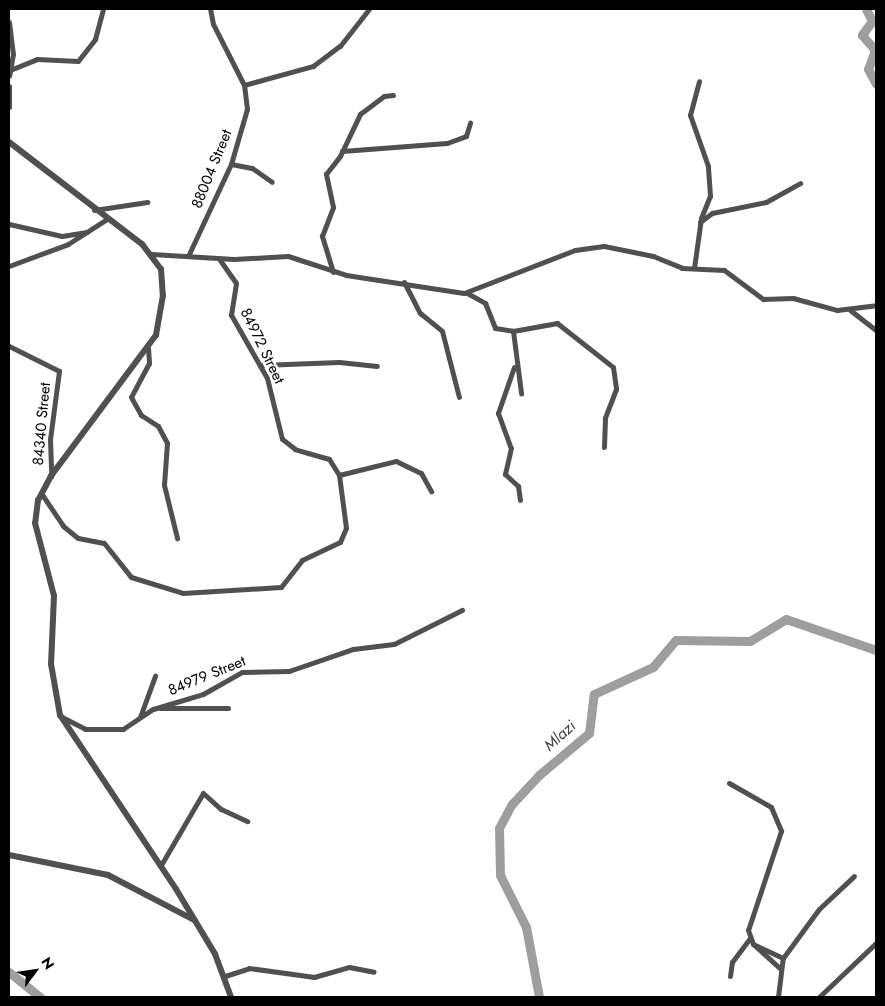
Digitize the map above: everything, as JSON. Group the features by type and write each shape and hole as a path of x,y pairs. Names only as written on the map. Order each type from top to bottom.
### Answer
{"street":[{"path":"9,73 37,59 78,61 95,39 103,9"},
{"name":"88004 Street","path":"189,254 230,164 247,109 244,86 213,24 210,9"},
{"path":"244,86 313,66 340,46 369,9"},
{"path":"9,22 13,54 9,73"},
{"path":"694,268 700,222 709,201 710,177 690,115 699,81"},
{"path":"9,86 9,108"},
{"path":"333,272 322,236 333,207 325,180 360,114 384,96 393,95"},
{"path":"342,151 447,143 466,136 470,123"},
{"path":"9,142 152,254 161,269 163,295 161,320 148,348 51,476 41,492 35,523 54,596 51,664 60,715 161,865 225,976 231,997"},
{"path":"230,164 252,168 272,182"},
{"path":"700,222 712,214 766,202 800,183"},
{"path":"94,210 147,202"},
{"path":"9,266 95,230 107,219"},
{"path":"9,224 62,236 95,230"},
{"path":"464,293 592,246 694,268 724,270 764,299 793,298 830,310 850,310 876,305"},
{"path":"152,254 189,254 219,259 288,256 333,272 464,293 482,300 495,328 513,331 557,323 613,367 616,389 605,418 604,447"},
{"name":"84972 Street","path":"219,259 236,283 231,315 261,365 282,439 295,449 328,459 339,475"},
{"path":"404,282 416,309 444,335 459,397"},
{"path":"850,310 876,330"},
{"path":"513,331 518,343 514,368 498,413 511,448 505,474 518,486 520,500"},
{"name":"84340 Street","path":"9,346 59,371 50,439 51,476"},
{"path":"148,348 149,363 131,397 168,443 164,485 177,538"},
{"path":"261,365 339,362 377,366"},
{"path":"514,368 521,393"},
{"path":"41,492 63,526 78,538 104,543 135,579 183,593 281,587 302,560 340,542 346,528 339,475 396,461 421,473 431,491"},
{"name":"84979 Street","path":"60,715 92,730 123,729 140,717 159,708 203,694 242,672 289,671 369,647 394,644 462,610"},
{"path":"140,717 156,676"},
{"path":"159,708 228,708"},
{"path":"729,783 771,806 781,831 780,845 757,899 750,938 732,962 730,976"},
{"path":"161,865 203,793 220,809 247,821"},
{"path":"9,855 108,875 194,920"},
{"path":"778,997 780,968 783,958 819,909 854,876"},
{"path":"750,938 753,944 780,968"},
{"path":"818,997 876,943"},
{"path":"753,944 783,958"},
{"path":"225,976 249,968 314,977 349,967 374,972"}],"waterway":[{"name":"Mlazi","path":"866,9 872,21 862,35 875,50 868,69 876,84"},
{"name":"Mlazi","path":"539,997 526,927 500,875 499,828 512,804 539,775 589,733 594,694 653,667 676,640 750,641 786,619 876,650"},
{"path":"9,972 40,997"}]}
